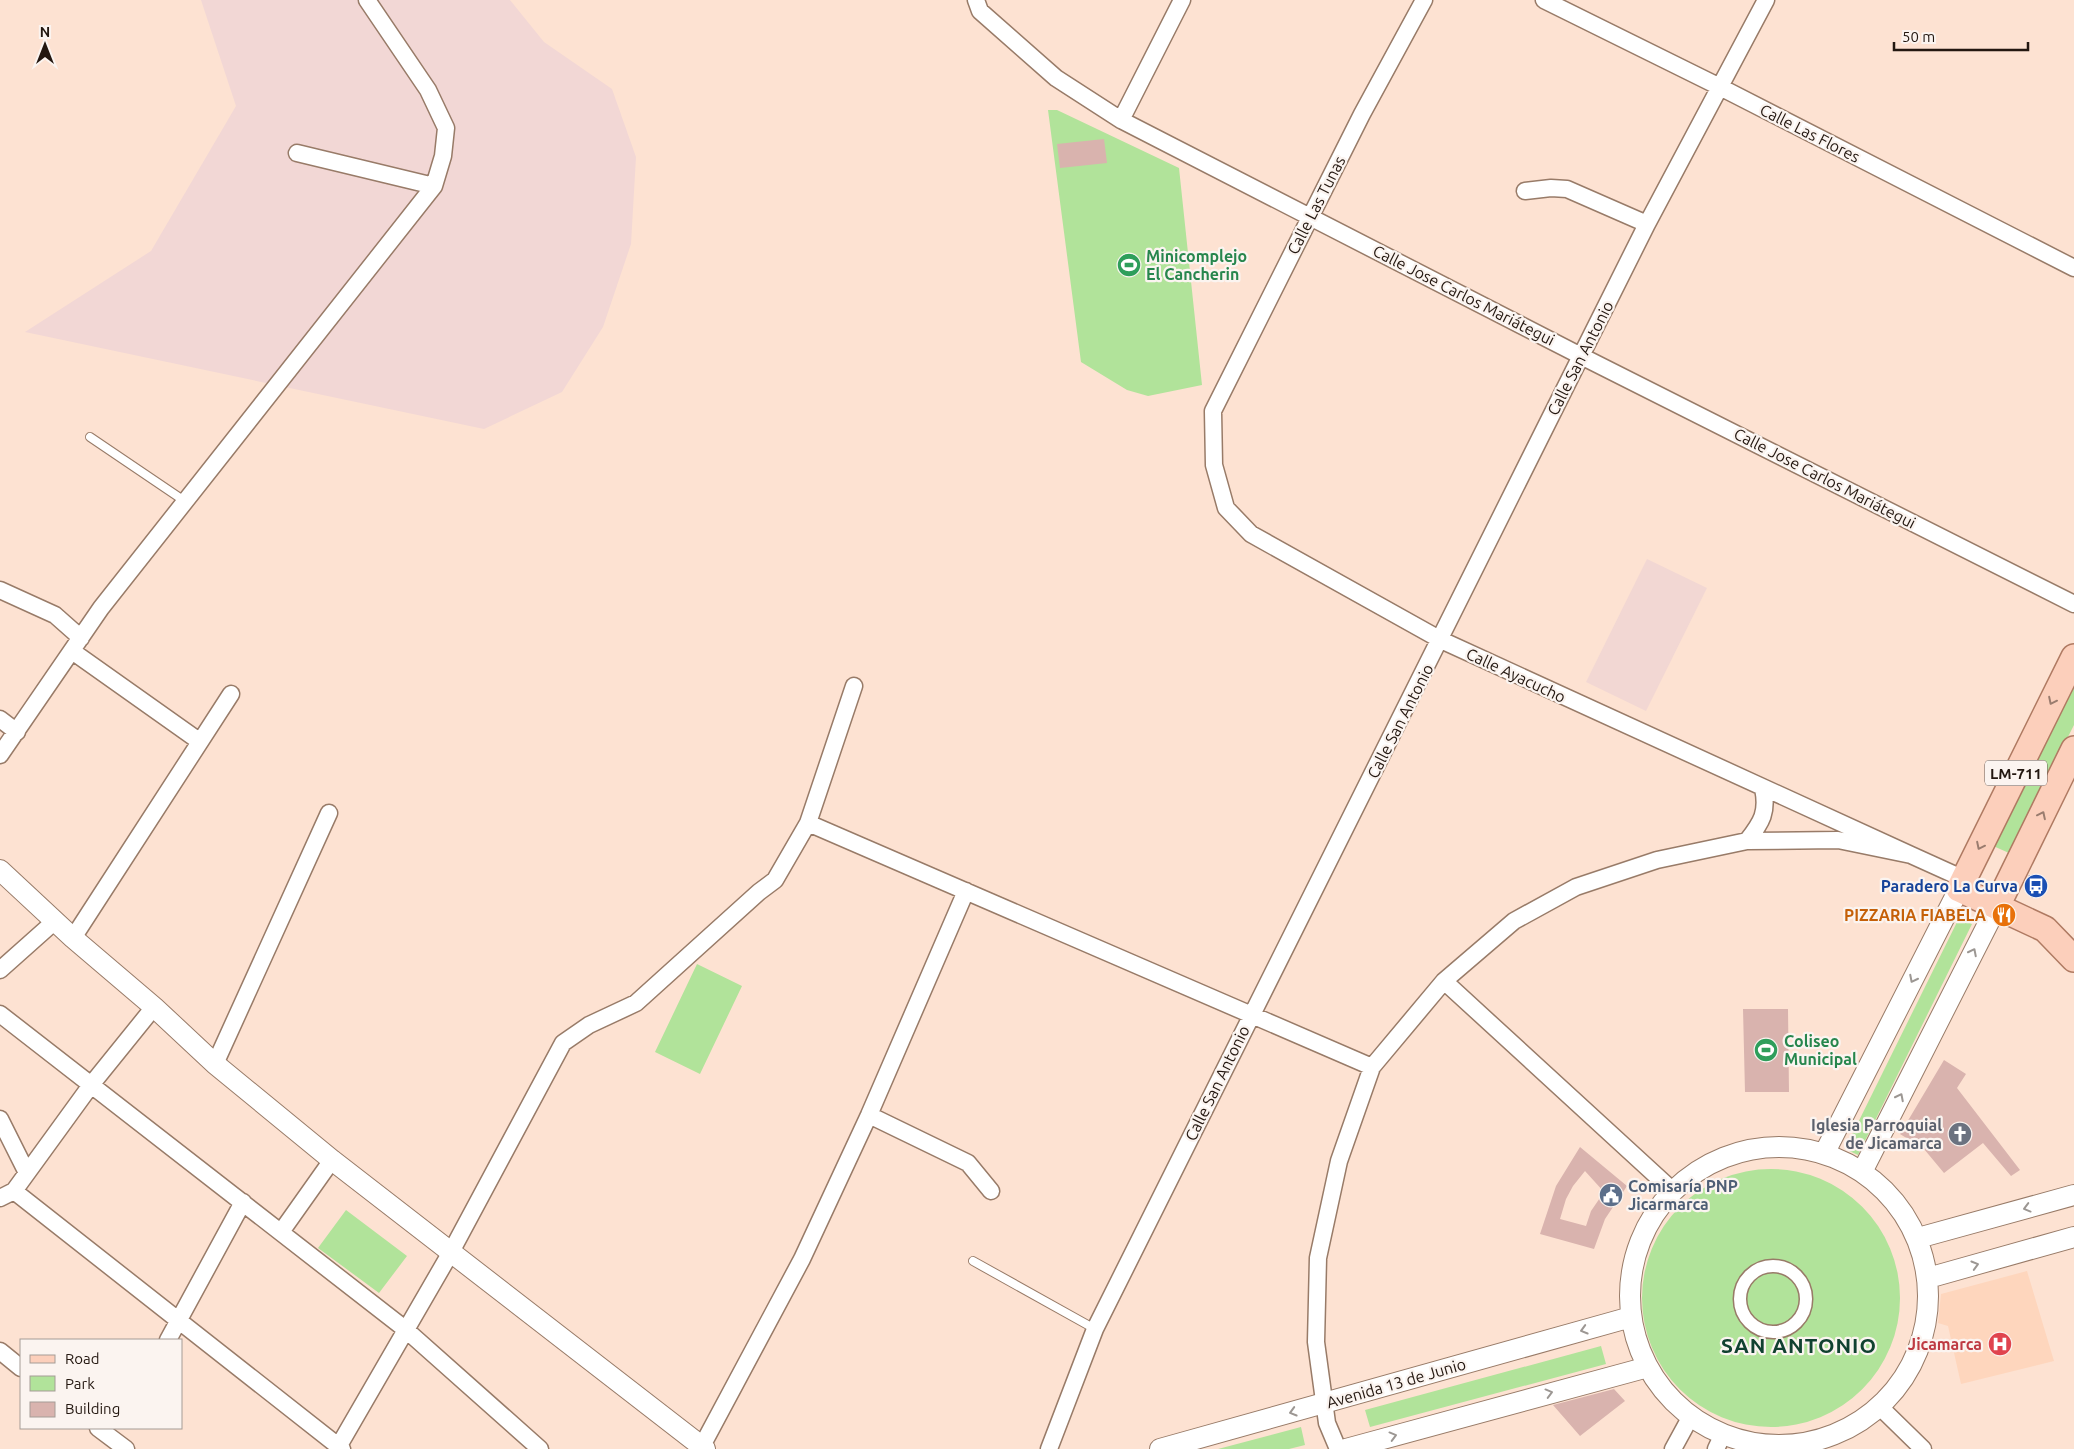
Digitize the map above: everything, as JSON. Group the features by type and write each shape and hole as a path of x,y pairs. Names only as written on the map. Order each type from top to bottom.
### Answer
{"main road":[{"name":"LM-711","path":"1963,881 2074,657"},
{"name":"LM-711","path":"2000,899 2074,749"},
{"path":"1963,881 2000,899 2054,917 2074,936"},
{"path":"2000,899 2045,929 2074,959"}],"street":[{"path":"0,755 102,608 434,186 443,156 446,128 428,90 367,0"},
{"path":"1121,120 1182,0"},
{"name":"Calle Las Tunas","path":"1213,411 1310,217 1424,0"},
{"name":"Calle Las Flores","path":"1544,0 1720,87 2074,268"},
{"name":"Calle San Antonio","path":"1048,1449 1095,1329 1581,356 1766,0"},
{"name":"Calle Jose Carlos Mariátegui","path":"977,3 1056,78 1121,120 1581,356 2074,604"},
{"path":"297,153 434,186"},
{"path":"1525,191 1567,188 1648,224"},
{"name":"Calle Ayacucho","path":"1213,411 1214,465 1226,508 1251,534 1440,640 1911,855"},
{"path":"0,590 55,615 77,644 199,741"},
{"path":"154,1007 91,1085 27,1173 7,1194 180,1322 339,1448 405,1329 451,1252 563,1043 589,1025 636,1003 759,892 775,880 808,823 854,686"},
{"path":"73,938 231,694"},
{"path":"0,719 17,732"},
{"path":"1747,841 1763,816 1766,803 1763,788"},
{"path":"215,1064 329,813"},
{"path":"808,823 1372,1067"},
{"path":"1338,1449 1327,1423 1316,1342 1318,1258 1339,1161 1372,1067 1444,981 1514,921 1576,887 1657,860 1747,841 1838,840 1911,855 1963,881 1824,1154"},
{"path":"0,870 73,938 154,1007 215,1064 332,1160 703,1447 802,1259 869,1115 966,892"},
{"path":"1862,1172 2000,899"},
{"path":"0,970 55,921"},
{"path":"1444,981 1673,1191"},
{"path":"0,1014 405,1329 540,1449"},
{"path":"869,1115 968,1163 991,1191"},
{"path":"0,1119 27,1173"},
{"path":"1792,1148 1824,1154 1862,1172 1894,1200 1918,1238 1928,1278 1928,1314 1920,1348 1903,1380 1880,1407 1853,1426 1822,1439 1789,1445 1719,1442 1675,1404 1662,1389 1648,1366 1635,1336 1631,1317 1630,1282 1637,1249 1652,1218 1673,1191 1699,1171 1736,1154 1759,1149 1792,1148"},
{"path":"281,1232 332,1160"},
{"path":"1918,1238 2074,1195"},
{"path":"169,1339 180,1322 243,1202"},
{"path":"1928,1278 2074,1236"},
{"path":"1774,1265 1783,1267 1800,1279 1806,1298 1801,1316 1795,1324 1777,1332 1767,1332 1750,1323 1744,1316 1740,1302 1741,1287 1746,1278 1754,1271 1774,1265"},
{"name":"Avenida 13 de Junio","path":"1160,1449 1631,1317"},
{"path":"0,1351 20,1367"},
{"path":"1346,1449 1648,1366"},
{"path":"1880,1407 1923,1449"},
{"path":"1674,1449 1690,1416"},
{"path":"105,1435 126,1449"}],"lane":[{"path":"90,437 186,502"},
{"path":"973,1261 1095,1329"}],"shaded area":[{"path":"201,0 510,0 544,42 612,89 636,157 631,244 603,327 562,392 484,429 25,332 151,251 236,106"},
{"path":"1647,559 1707,588 1646,711 1586,682"},
{"name":"Jicamarca","path":"2027,1271 2054,1361 1961,1384 1948,1326 1938,1323 1941,1294"}],"green space":[{"name":"Minicomplejo El Cancherin","path":"1048,110 1057,110 1179,168 1202,385 1148,396 1127,390 1081,362"},
{"path":"2074,683 2074,725 2009,853 1991,845"},
{"path":"1959,918 1972,924 1858,1155 1845,1149"},
{"path":"697,964 742,986 700,1074 655,1052"},
{"path":"1771,1169 1796,1172 1820,1179 1842,1191 1862,1207 1878,1227 1890,1249 1897,1273 1900,1298 1897,1323 1890,1347 1878,1369 1862,1389 1842,1405 1820,1417 1796,1424 1771,1427 1746,1424 1722,1417 1700,1405 1680,1389 1664,1369 1652,1347 1645,1323 1642,1298 1645,1273 1652,1249 1664,1227 1680,1207 1700,1191 1722,1179 1746,1172"},
{"path":"346,1210 407,1256 379,1293 318,1248"},
{"path":"1601,1346 1606,1364 1370,1427 1365,1410"},
{"path":"1301,1427 1305,1445 1289,1449 1218,1449"}],"building":[{"path":"1104,139 1107,163 1060,168 1057,144"},
{"name":"Coliseo Municipal","path":"1743,1009 1788,1009 1789,1092 1745,1092"},
{"path":"1944,1060 1966,1074 1957,1088 2020,1170 2011,1176 1983,1143 1944,1173 1924,1149 1900,1134"},
{"name":"Comisaría PNP Jicarmarca","path":"1580,1147 1627,1186 1605,1219 1594,1249 1540,1234 1556,1186","holes":["1585,1171 1604,1192 1591,1211 1586,1226 1560,1219 1566,1199 1573,1186"]},
{"path":"1614,1389 1625,1401 1580,1436 1553,1405"}],"place":[{"name":"Minicomplejo El Cancherin","path":"1129,265"},
{"name":"Paradero La Curva","path":"2036,886"},
{"name":"PIZZARIA FIABELA","path":"2004,915"},
{"name":"Coliseo Municipal","path":"1766,1050"},
{"name":"Iglesia Parroquial de Jicamarca","path":"1960,1134"},
{"name":"Comisaría PNP Jicarmarca","path":"1611,1195"},
{"name":"Jicamarca","path":"2000,1344"}],"district":[{"name":"SAN ANTONIO","path":"1799,1345"}]}
